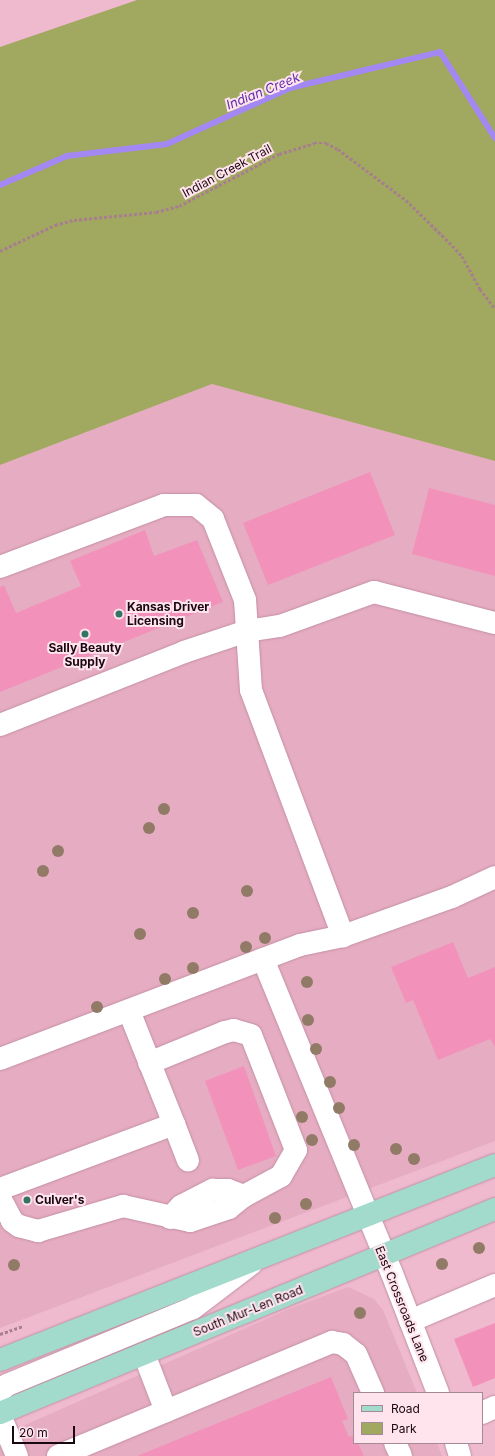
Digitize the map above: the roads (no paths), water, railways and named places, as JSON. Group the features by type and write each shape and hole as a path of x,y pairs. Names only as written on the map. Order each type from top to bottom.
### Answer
{"main road":[{"path":"0,1360 495,1165"},
{"name":"South Mur-Len Road","path":"0,1414 495,1209"}],"street":[{"path":"0,567 164,505 196,505 213,519 245,600 251,690 343,936"},
{"path":"0,725 184,652 248,631 280,626 374,592 495,623"},
{"path":"0,1059 300,945 343,936 452,897 495,877"},
{"name":"East Crossroads Lane","path":"263,960 438,1392"},
{"path":"129,1011 188,1160"},
{"path":"0,1198 12,1221 19,1226 38,1230 123,1206 190,1222 229,1208 244,1196 281,1176 296,1150 250,1036 234,1030 225,1032 149,1063"},
{"path":"0,1189 174,1124"},
{"path":"0,1391 6,1385 193,1308 258,1259"},
{"path":"410,1321 495,1285"},
{"path":"58,1456 332,1342 343,1344 356,1354 373,1392"},
{"path":"144,1354 166,1411"},
{"path":"483,1413 495,1408"},
{"path":"0,1414 17,1456"},
{"path":"395,1444 401,1456"},
{"path":"456,1444 460,1456"}],"waterway":[{"name":"Indian Creek","path":"0,185 67,156 167,144 290,88 440,52 495,138"}],"place":[{"name":"Kansas Driver Licensing","path":"119,614"},
{"name":"Sally Beauty Supply","path":"85,634"},
{"name":"Culver's","path":"27,1200"}]}
